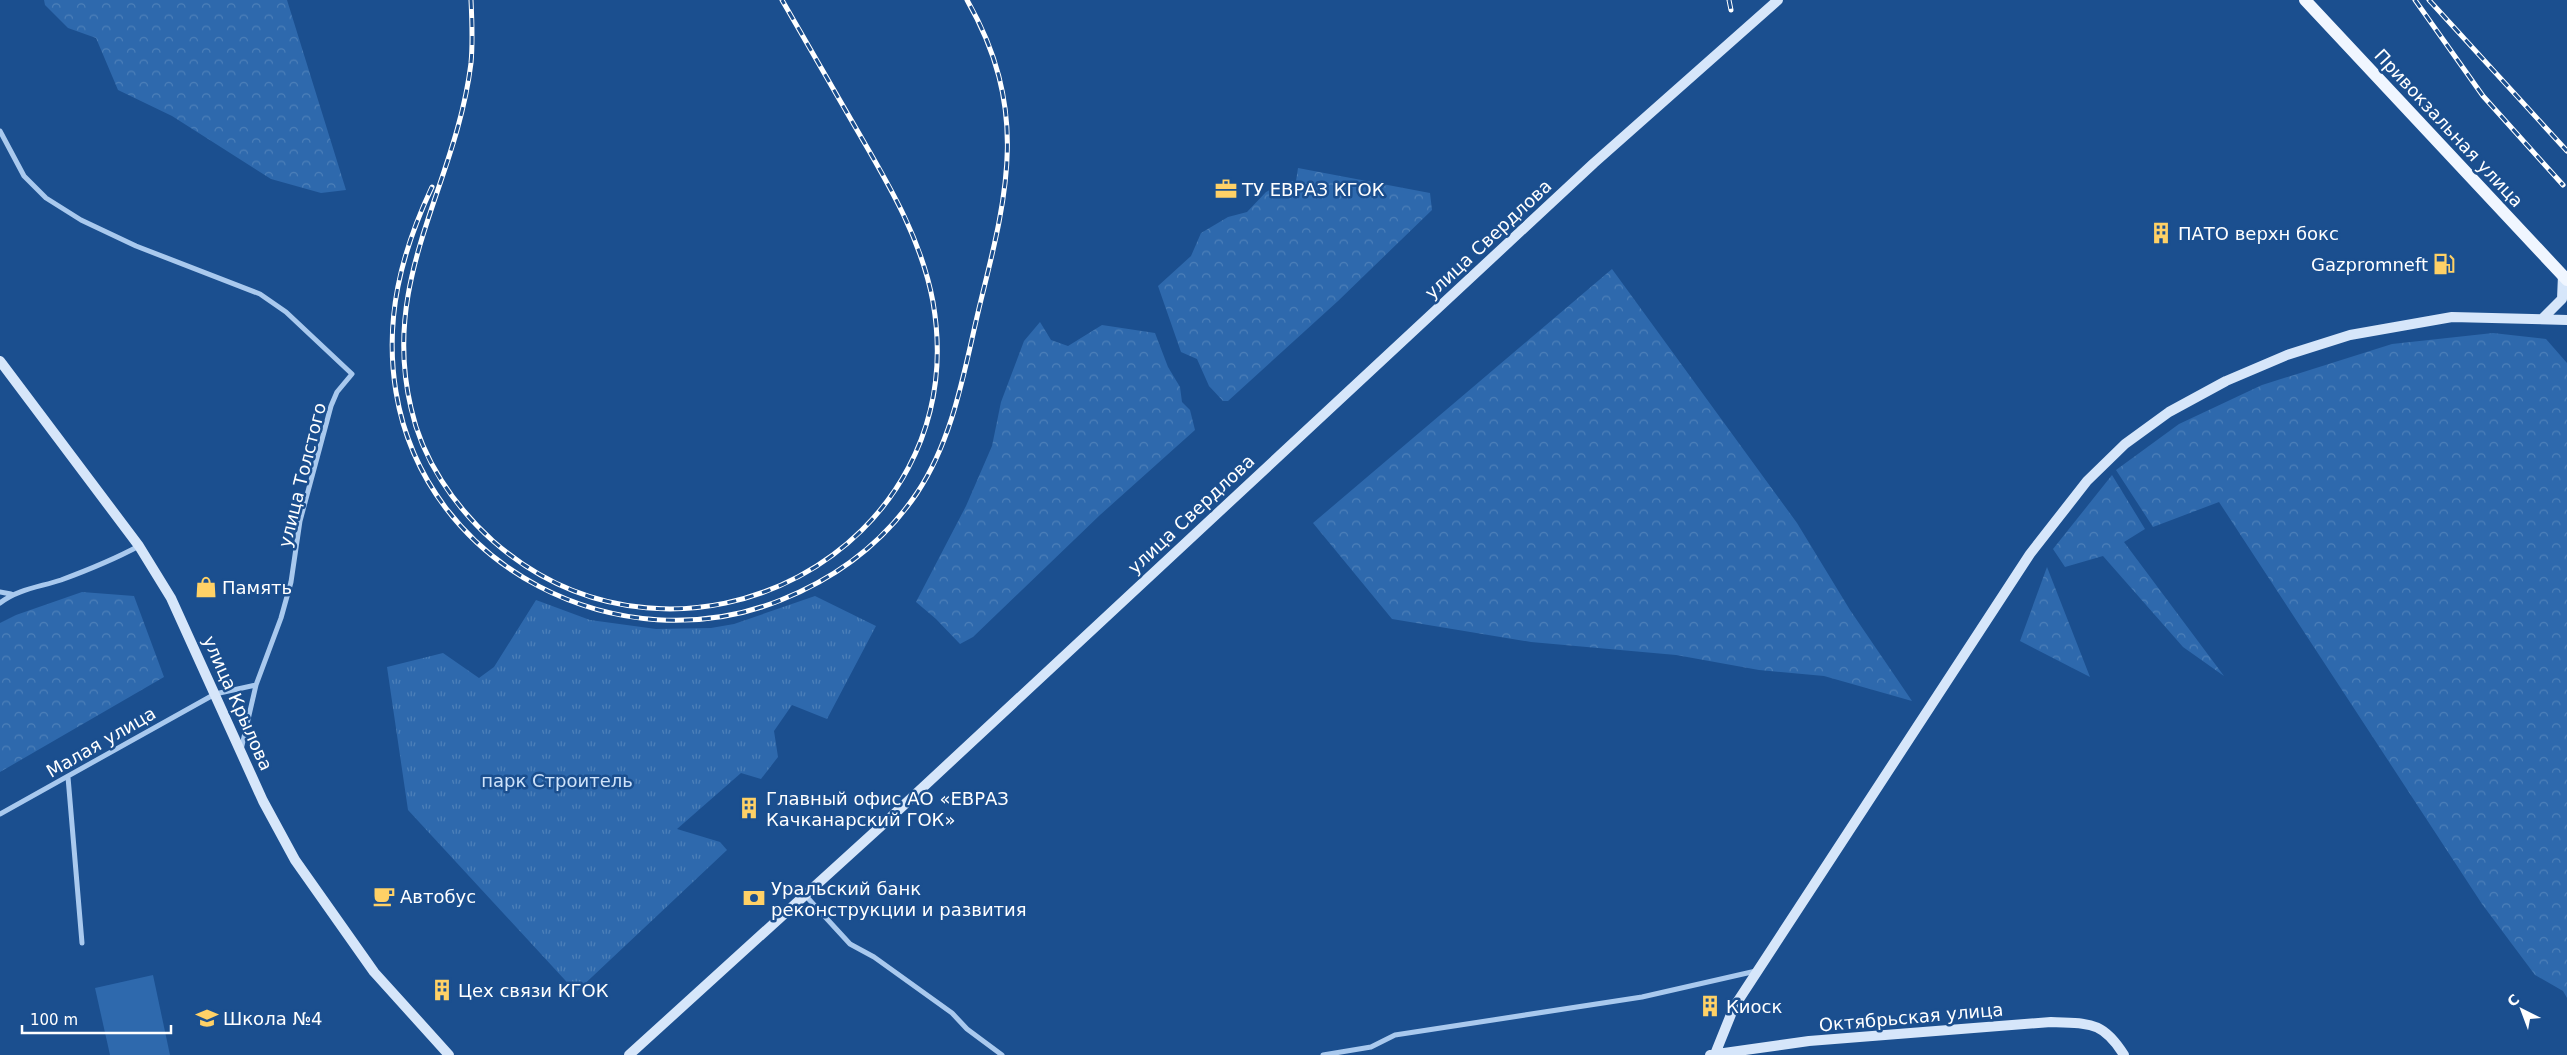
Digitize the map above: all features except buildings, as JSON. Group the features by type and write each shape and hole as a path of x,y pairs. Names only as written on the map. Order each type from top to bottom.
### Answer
{"main road":[{"name":"улица Свердлова","path":"628,1055 805,895 1572,183 1778,0"},
{"name":"Привокзальная улица","path":"2305,0 2565,278"},
{"path":"2542,319 2562,299 2565,278"},
{"path":"1713,1055 1734,1007 2030,554 2087,481 2125,444 2169,412 2226,381 2287,356 2350,335 2452,316 2567,320"},
{"name":"улица Крылова","path":"0,361 139,546 171,598 278,830 325,904 374,972 449,1055"},
{"name":"Октябрьская улица","path":"1713,1055 1809,1041 2051,1022 2089,1024 2112,1036 2124,1055"}],"street":[{"name":"улица Толстого","path":"0,131 24,176 46,198 81,220 136,246 260,294 286,312 352,374 338,392 332,406 300,521 291,582 281,618 256,685 241,750"},
{"path":"0,603 12,594 58,581 110,562 139,546"},
{"path":"0,592 12,594"},
{"name":"Малая улица","path":"0,814 215,694 256,685"},
{"path":"68,777 82,943"},
{"path":"805,895 850,944 874,957 952,1013 967,1030 1002,1055"},
{"path":"1323,1055 1371,1047 1395,1035 1642,997 1759,970"}],"green space":[{"path":"44,0 287,0 346,190 321,193 271,179 172,116 118,90 96,38 68,28 45,5"},
{"path":"1298,168 1430,193 1432,210 1338,301 1228,401 1223,401 1209,386 1197,359 1181,352 1158,286 1191,256 1201,233 1228,217 1247,212 1266,192 1285,182 1296,181"},
{"path":"1612,269 1797,523 1850,610 1912,701 1824,676 1759,670 1676,655 1531,642 1392,619 1313,523"},
{"path":"1040,322 1051,340 1068,346 1102,325 1155,333 1168,367 1180,387 1182,402 1190,410 1195,430 1100,515 973,637 960,644 936,619 916,602 966,506 992,446 1001,402 1024,341"},
{"path":"2493,333 2546,339 2567,363 2567,998 2563,991 2535,975 2482,904 2219,502 2153,527 2116,470 2179,424 2262,385 2392,344"},
{"path":"2112,475 2145,529 2124,542 2224,676 2183,647 2103,556 2065,567 2053,549"},
{"path":"2047,567 2090,677 2020,641"},
{"path":"82,592 134,596 164,677 0,772 0,623 16,615"},
{"name":"парк Строитель","path":"815,596 876,626 827,719 792,705 774,731 778,757 761,779 741,773 677,829 720,842 727,850 576,992 408,810 387,667 443,653 479,678 494,667 536,600 590,620 656,629 711,628 734,624"},
{"path":"153,975 170,1055 110,1055 95,988"}],"railway":[{"path":"471,0 472,55 463,108 412,274 405,316 404,361 411,408 416,427 431,463 442,481 465,513 493,541 567,588 646,608 725,603 799,576 862,530 909,467 934,390 933,302 921,256 881,171 782,0"},
{"path":"432,187 412,237 398,287 392,338 393,365 396,392 414,454 446,508 488,552 539,586 596,609 657,620 719,617 781,600 821,581 840,569 874,543 890,527 917,493 930,471 950,424 964,375 999,221 1005,184 1007,148 1006,112 999,76 986,39 967,0"},
{"path":"1729,0 1731,10"},
{"path":"2415,0 2483,96 2563,185"},
{"path":"2429,0 2567,151"}],"place":[{"name":"ТУ ЕВРАЗ КГОК","path":"1226,189"},
{"name":"ПАТО верхн бокс","path":"2161,233"},
{"name":"Gazpromneft","path":"2444,264"},
{"name":"Память","path":"206,587"},
{"name":"Главный офис АО «ЕВРАЗ Качканарский ГОК»","path":"749,808"},
{"name":"Автобус","path":"384,896"},
{"name":"Уральский банк реконструкции и развития","path":"754,898"},
{"name":"Цех связи КГОК","path":"442,990"},
{"name":"Киоск","path":"1710,1006"},
{"name":"Школа №4","path":"207,1018"}]}
